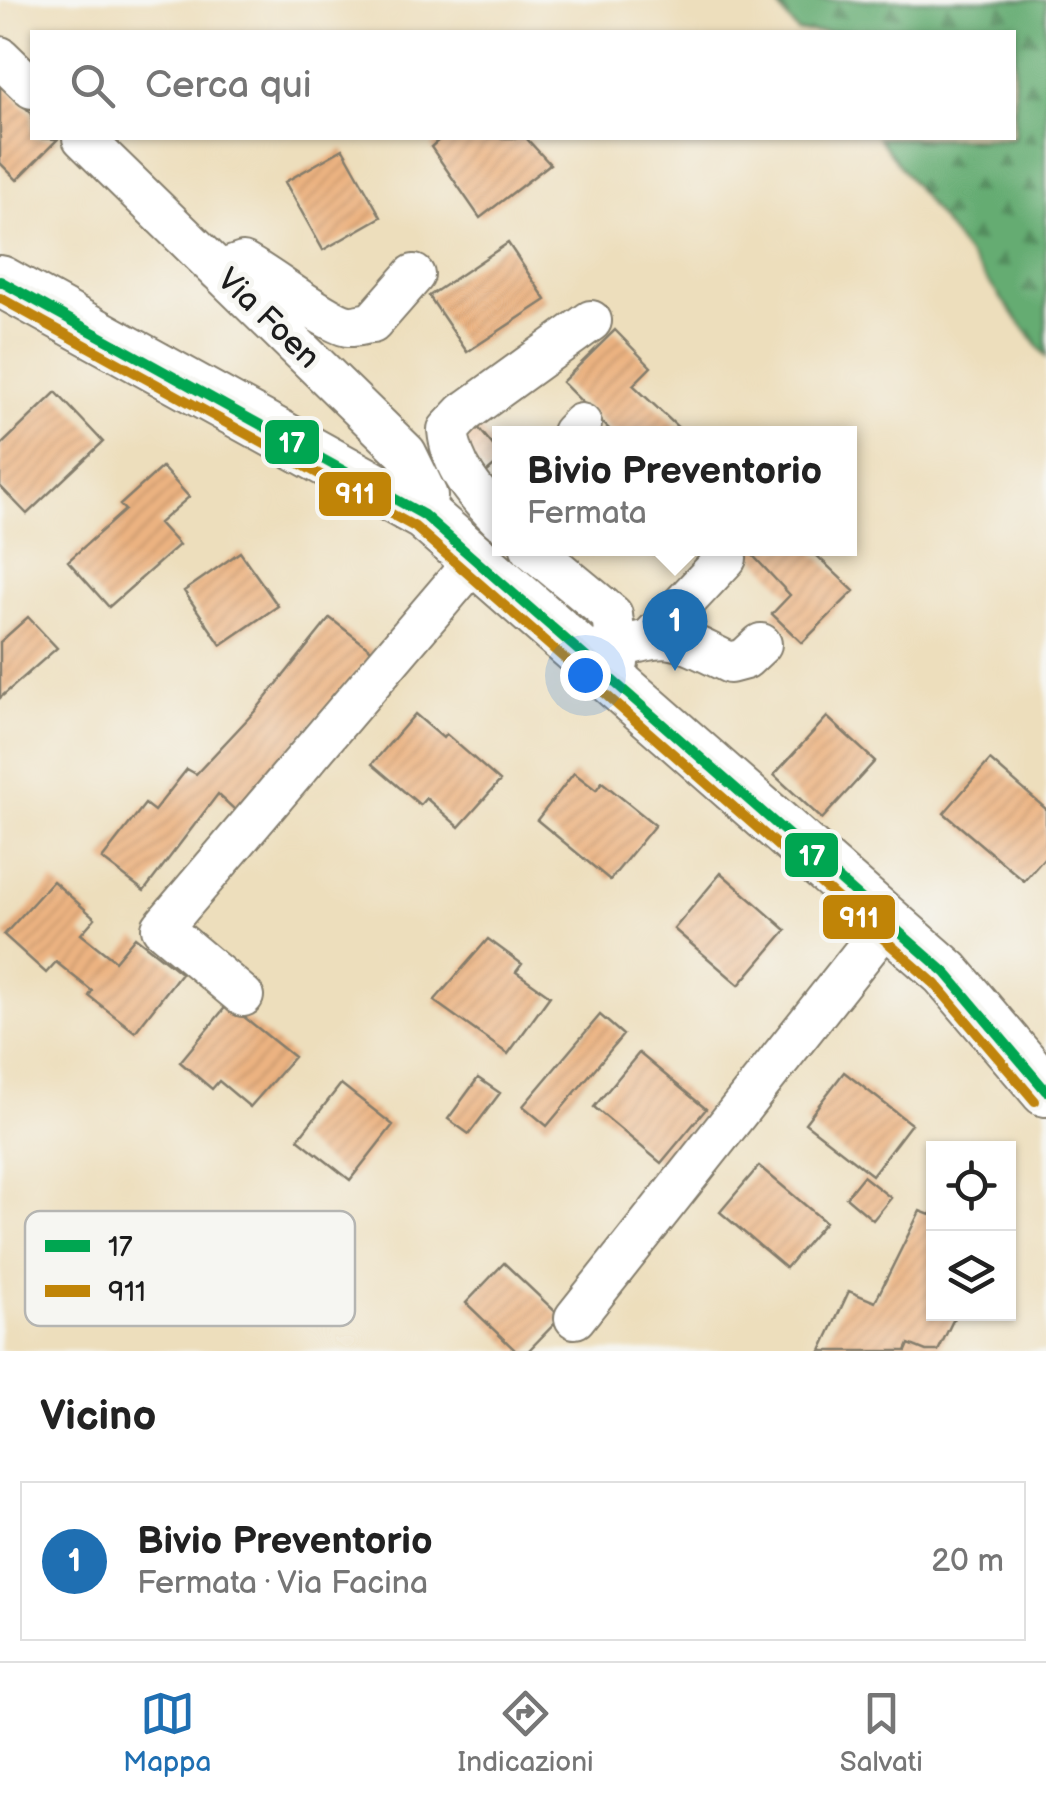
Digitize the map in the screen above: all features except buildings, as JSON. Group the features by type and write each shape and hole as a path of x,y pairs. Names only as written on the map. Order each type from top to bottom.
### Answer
{"main road":[{"path":"0,280 424,515 492,525"},
{"path":"524,556 626,654 888,922 946,973 1046,1091"}],"street":[{"path":"0,56 30,86"},
{"name":"Via Foen","path":"85,140 406,453 428,496 424,515"},
{"path":"219,271 243,263 348,326 372,322 414,276"},
{"path":"243,996 162,928 492,525 449,450 448,430 464,413 591,321"},
{"path":"540,556 612,615 626,654"},
{"path":"626,654 726,558"},
{"path":"626,654 692,642 730,663 745,660 761,644"},
{"path":"576,1318 888,922"}],"green space":[{"path":"773,0 1046,0 1046,357 880,140 1016,140 1016,30 796,30"}],"transit line":[{"name":"17","path":"0,281 424,515 946,973 1046,1091"},
{"name":"911","path":"0,298 415,527 935,984 1035,1101"}],"place":[{"name":"Bivio Preventorio","path":"675,671"}]}
